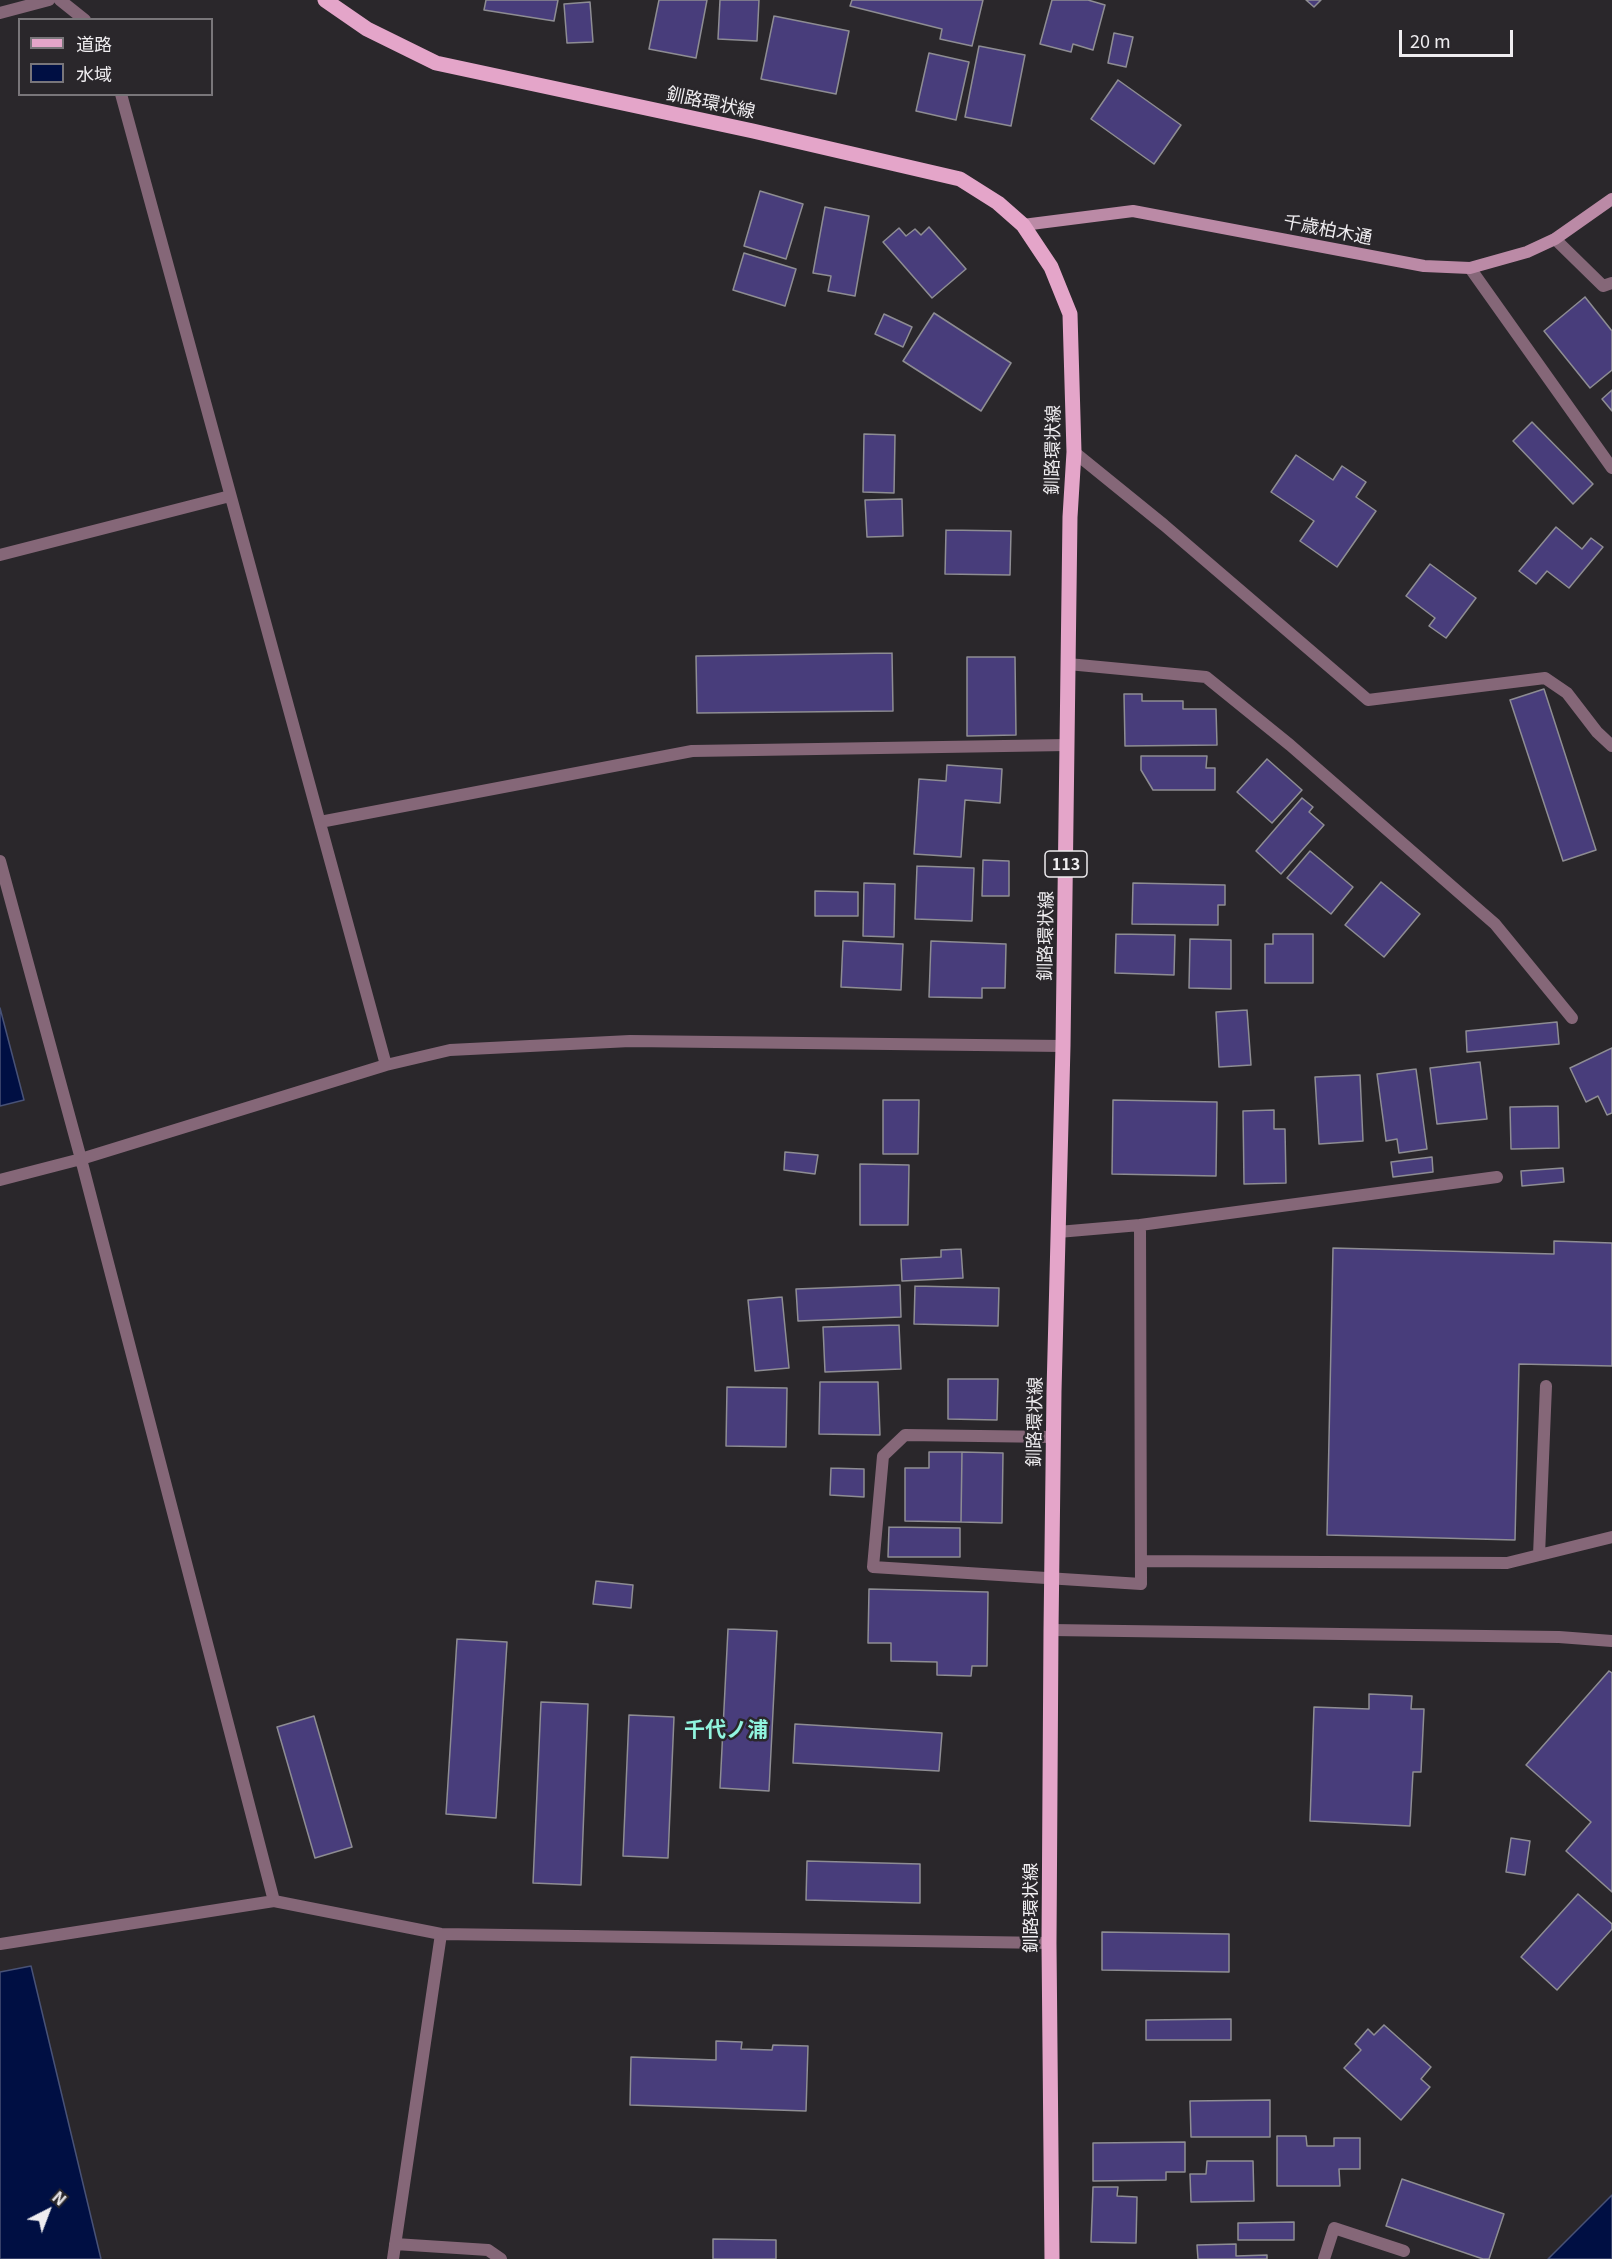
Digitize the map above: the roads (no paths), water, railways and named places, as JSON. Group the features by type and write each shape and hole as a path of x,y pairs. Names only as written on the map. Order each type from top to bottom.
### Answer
{"main road":[{"name":"釧路環状線","path":"325,0 367,29 436,63 753,131 960,179 998,203 1023,225 1051,267 1070,314 1074,452 1070,517 1063,1046 1051,1630 1049,1943 1053,2259"}],"street":[{"path":"0,13 49,0"},
{"path":"60,0 82,18"},
{"path":"122,96 386,1065"},
{"name":"千歳柏木通","path":"1023,225 1133,211 1424,266 1470,268 1527,252 1555,239 1612,199"},
{"path":"1555,239 1603,286 1612,283"},
{"path":"1470,268 1612,468"},
{"path":"1074,452 1164,525 1368,700 1545,678 1567,693 1597,732 1612,746"},
{"path":"0,555 230,495"},
{"path":"1068,664 1206,677 1290,745 1495,924 1572,1018"},
{"path":"320,822 692,751 1067,745"},
{"path":"0,861 81,1159 274,1901"},
{"path":"0,1180 81,1159 386,1065 450,1050 630,1041 1063,1046"},
{"path":"1059,1232 1140,1225 1497,1177"},
{"path":"1054,1437 904,1435 883,1456 873,1567 1141,1584 1140,1225"},
{"path":"1539,1555 1546,1386"},
{"path":"1141,1561 1507,1563 1612,1537"},
{"path":"1051,1630 1559,1637 1612,1641"},
{"path":"0,1944 274,1901 441,1934 1049,1943"},
{"path":"393,2259 441,1934"},
{"path":"1324,2259 1334,2228 1404,2251"},
{"path":"395,2244 488,2250 501,2259"}],"water":[{"path":"0,1008 24,1100 0,1106"},
{"path":"31,1966 101,2259 0,2259 0,1972"},
{"path":"1612,2195 1612,2259 1548,2259"}],"district":[{"name":"千代ノ浦","path":"726,1729"}]}
